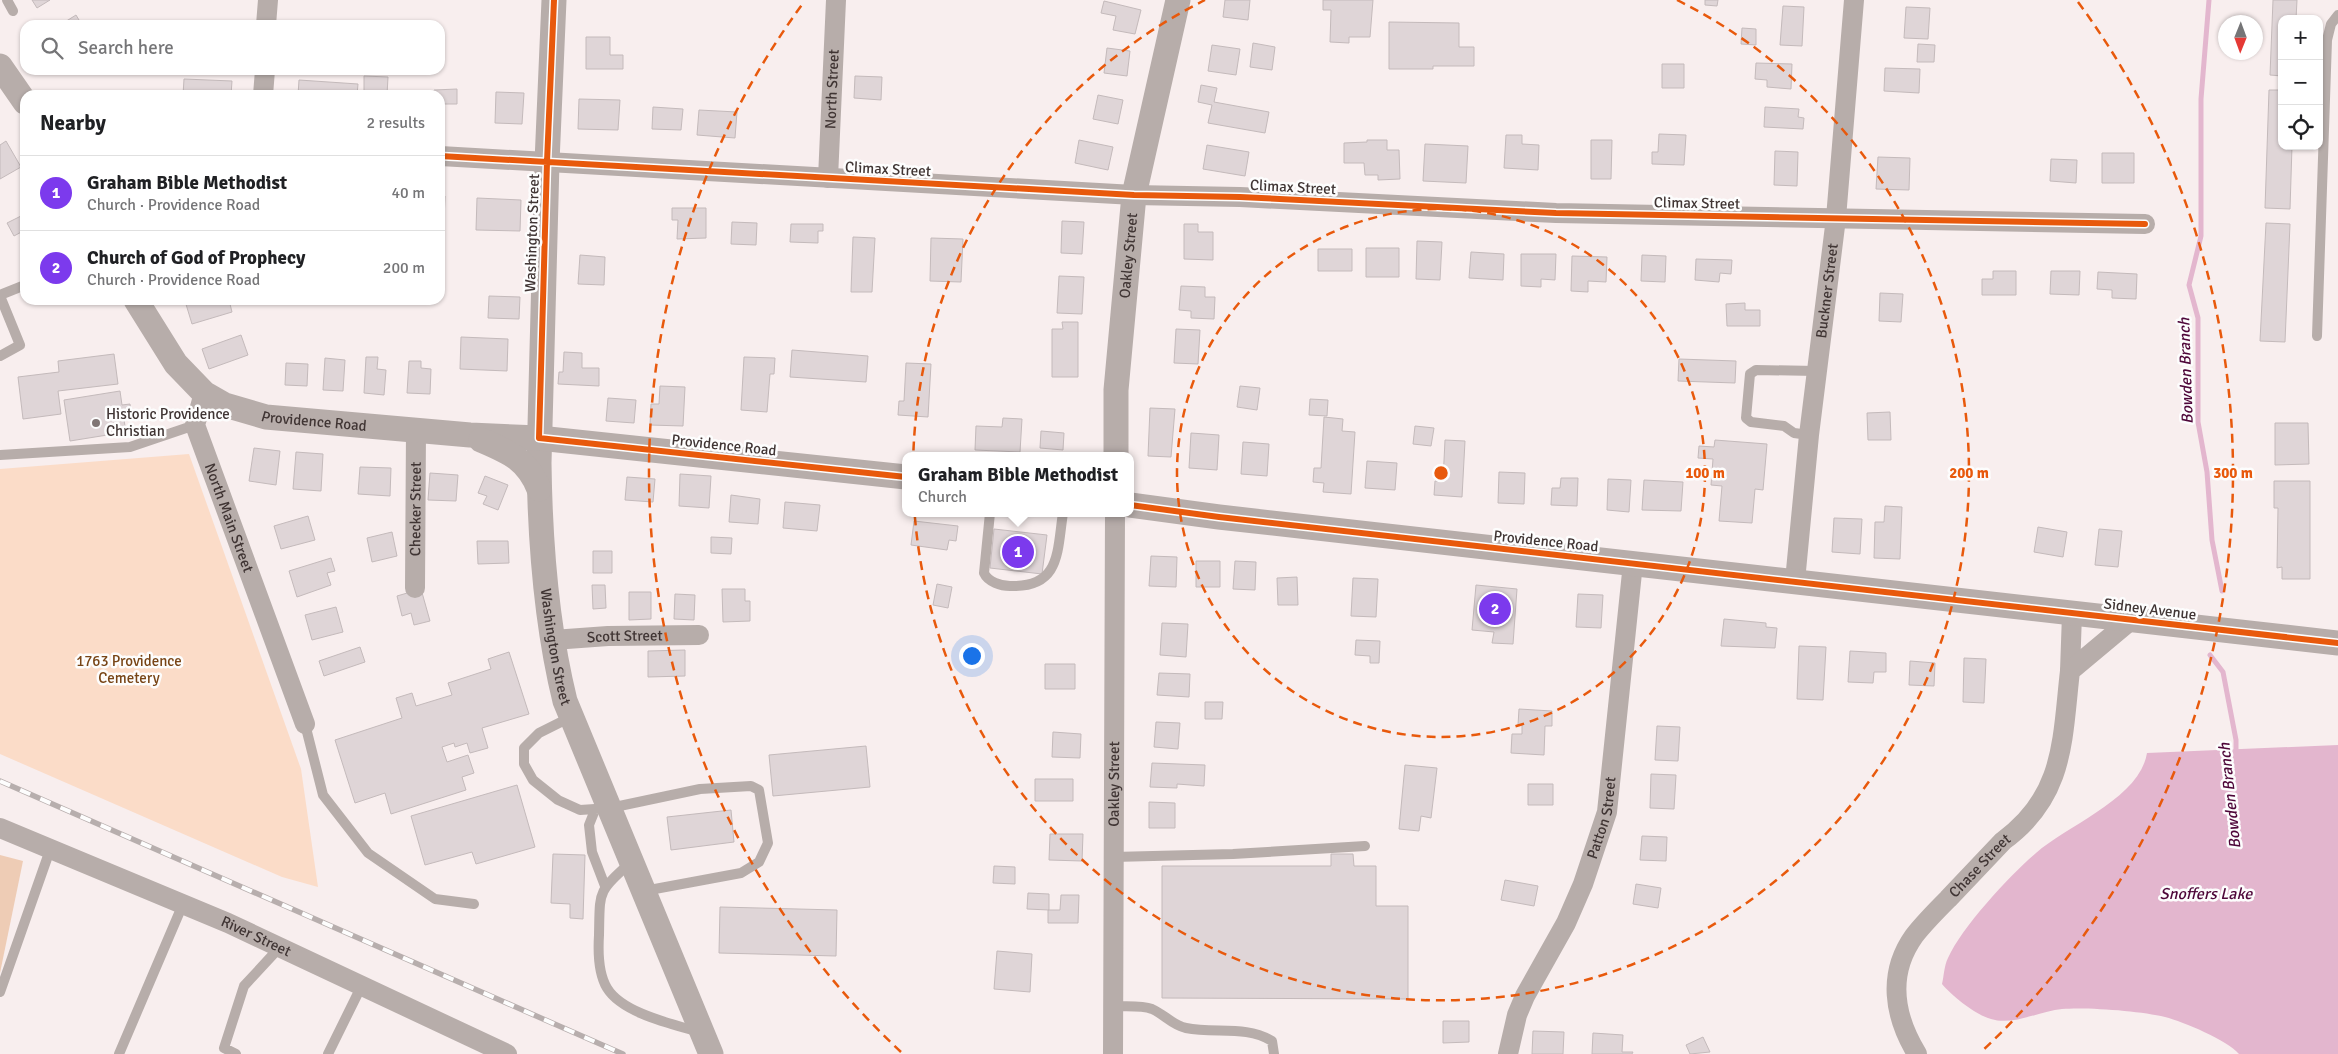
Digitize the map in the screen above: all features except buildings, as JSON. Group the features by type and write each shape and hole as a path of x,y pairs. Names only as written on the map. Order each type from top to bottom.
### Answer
{"street":[{"path":"266,20 268,0"},
{"name":"Washington Street","path":"554,0 539,438 540,489 552,640 565,701 602,809 632,861 707,1043"},
{"name":"North Street","path":"828,178 836,0"},
{"name":"Oakley Street","path":"1116,452 1116,390 1134,195 1178,0"},
{"name":"Buckner Street","path":"1795,580 1816,372 1836,218 1854,0"},
{"path":"0,66 20,95"},
{"path":"264,75 264,90"},
{"name":"Climax Street","path":"445,156 1134,195 1240,197 1556,213 2145,224"},
{"path":"139,305 176,364 204,393 195,425"},
{"name":"Providence Road","path":"204,393 225,405 266,417 470,435 539,438 902,477"},
{"name":"North Main Street","path":"195,425 305,724"},
{"name":"Checker Street","path":"415,588 416,430"},
{"path":"470,435 517,458 528,467 540,489"},
{"name":"Providence Road","path":"1134,506 1229,518 1795,580 1960,601"},
{"name":"Oakley Street","path":"1112,1054 1114,1006 1115,517"},
{"name":"Patton Street","path":"1508,1054 1517,1015 1525,996 1566,923 1583,884 1607,812 1633,563"},
{"name":"Sidney Avenue","path":"1960,601 2338,643"},
{"name":"Chase Street","path":"1917,1054 1905,1034 1900,1019 1896,996 1898,972 1906,950 1920,928 2003,840 2017,830 2036,811 2050,789 2060,755 2070,671 2072,614"},
{"path":"2070,671 2131,620"},
{"name":"Scott Street","path":"552,640 608,636 699,635"},
{"name":"River Street","path":"0,828 183,904 280,947 507,1054"}],"lane":[{"path":"7,0 13,11"},
{"path":"2317,336 2326,40 2331,24 2338,15"},
{"path":"0,356 20,344 0,296 20,287"},
{"path":"1809,435 1794,433 1784,426 1751,422 1746,418 1750,374 1756,370 1816,372"},
{"path":"0,455 130,447 195,425"},
{"path":"990,517 984,573 986,578 997,583 1019,586 1040,581 1052,570 1057,553 1062,517"},
{"path":"572,717 539,733 524,748 524,764 533,780 558,800 580,810 602,809 700,789 751,786 759,790 768,843 759,862 741,873 644,891"},
{"path":"305,724 323,795 368,853 435,899 474,904"},
{"path":"602,809 588,825 592,852 605,886"},
{"path":"1114,857 1233,854 1365,846"},
{"path":"0,992 50,850"},
{"path":"632,861 605,886 600,895 598,950 602,976 607,989 624,1004 707,1043"},
{"path":"119,1054 183,904"},
{"path":"236,1054 224,1048 244,986 280,947"},
{"path":"328,1054 362,985"},
{"path":"1114,1006 1150,1009 1167,1020 1188,1028 1232,1030 1261,1034 1272,1041 1274,1054"}],"green space":[{"name":"1763 Providence Cemetery","path":"189,454 301,769 318,887 282,877 0,754 0,469"}],"shaded area":[{"path":"0,855 23,861 0,973"}],"water":[{"name":"Snoffers Lake","path":"2338,745 2338,1054 2239,1054 2215,1037 2183,1023 2165,1017 2128,1011 2062,1009 2008,1021 1999,1021 1985,1017 1972,1009 1942,984 1947,961 1955,945 1987,902 2036,853 2101,809 2131,784 2142,769 2147,753"}],"waterway":[{"name":"Bowden Branch","path":"2209,0 2201,99 2201,236 2189,285 2198,318 2198,422 2207,472 2212,540 2222,591"},
{"name":"Bowden Branch","path":"2210,655 2223,672 2236,740 2236,755"}],"railway":[{"path":"0,781 623,1054"}],"cycle path":[{"path":"554,0 539,438 902,477"},
{"path":"445,156 1134,195 1240,197 1556,213 2145,224"},
{"path":"1134,506 1219,517 2338,643"}],"place":[{"name":"Historic Providence Christian","path":"96,423"},
{"name":"Graham Bible Methodist","path":"1018,552"},
{"name":"Church of God of Prophecy","path":"1495,609"}]}
